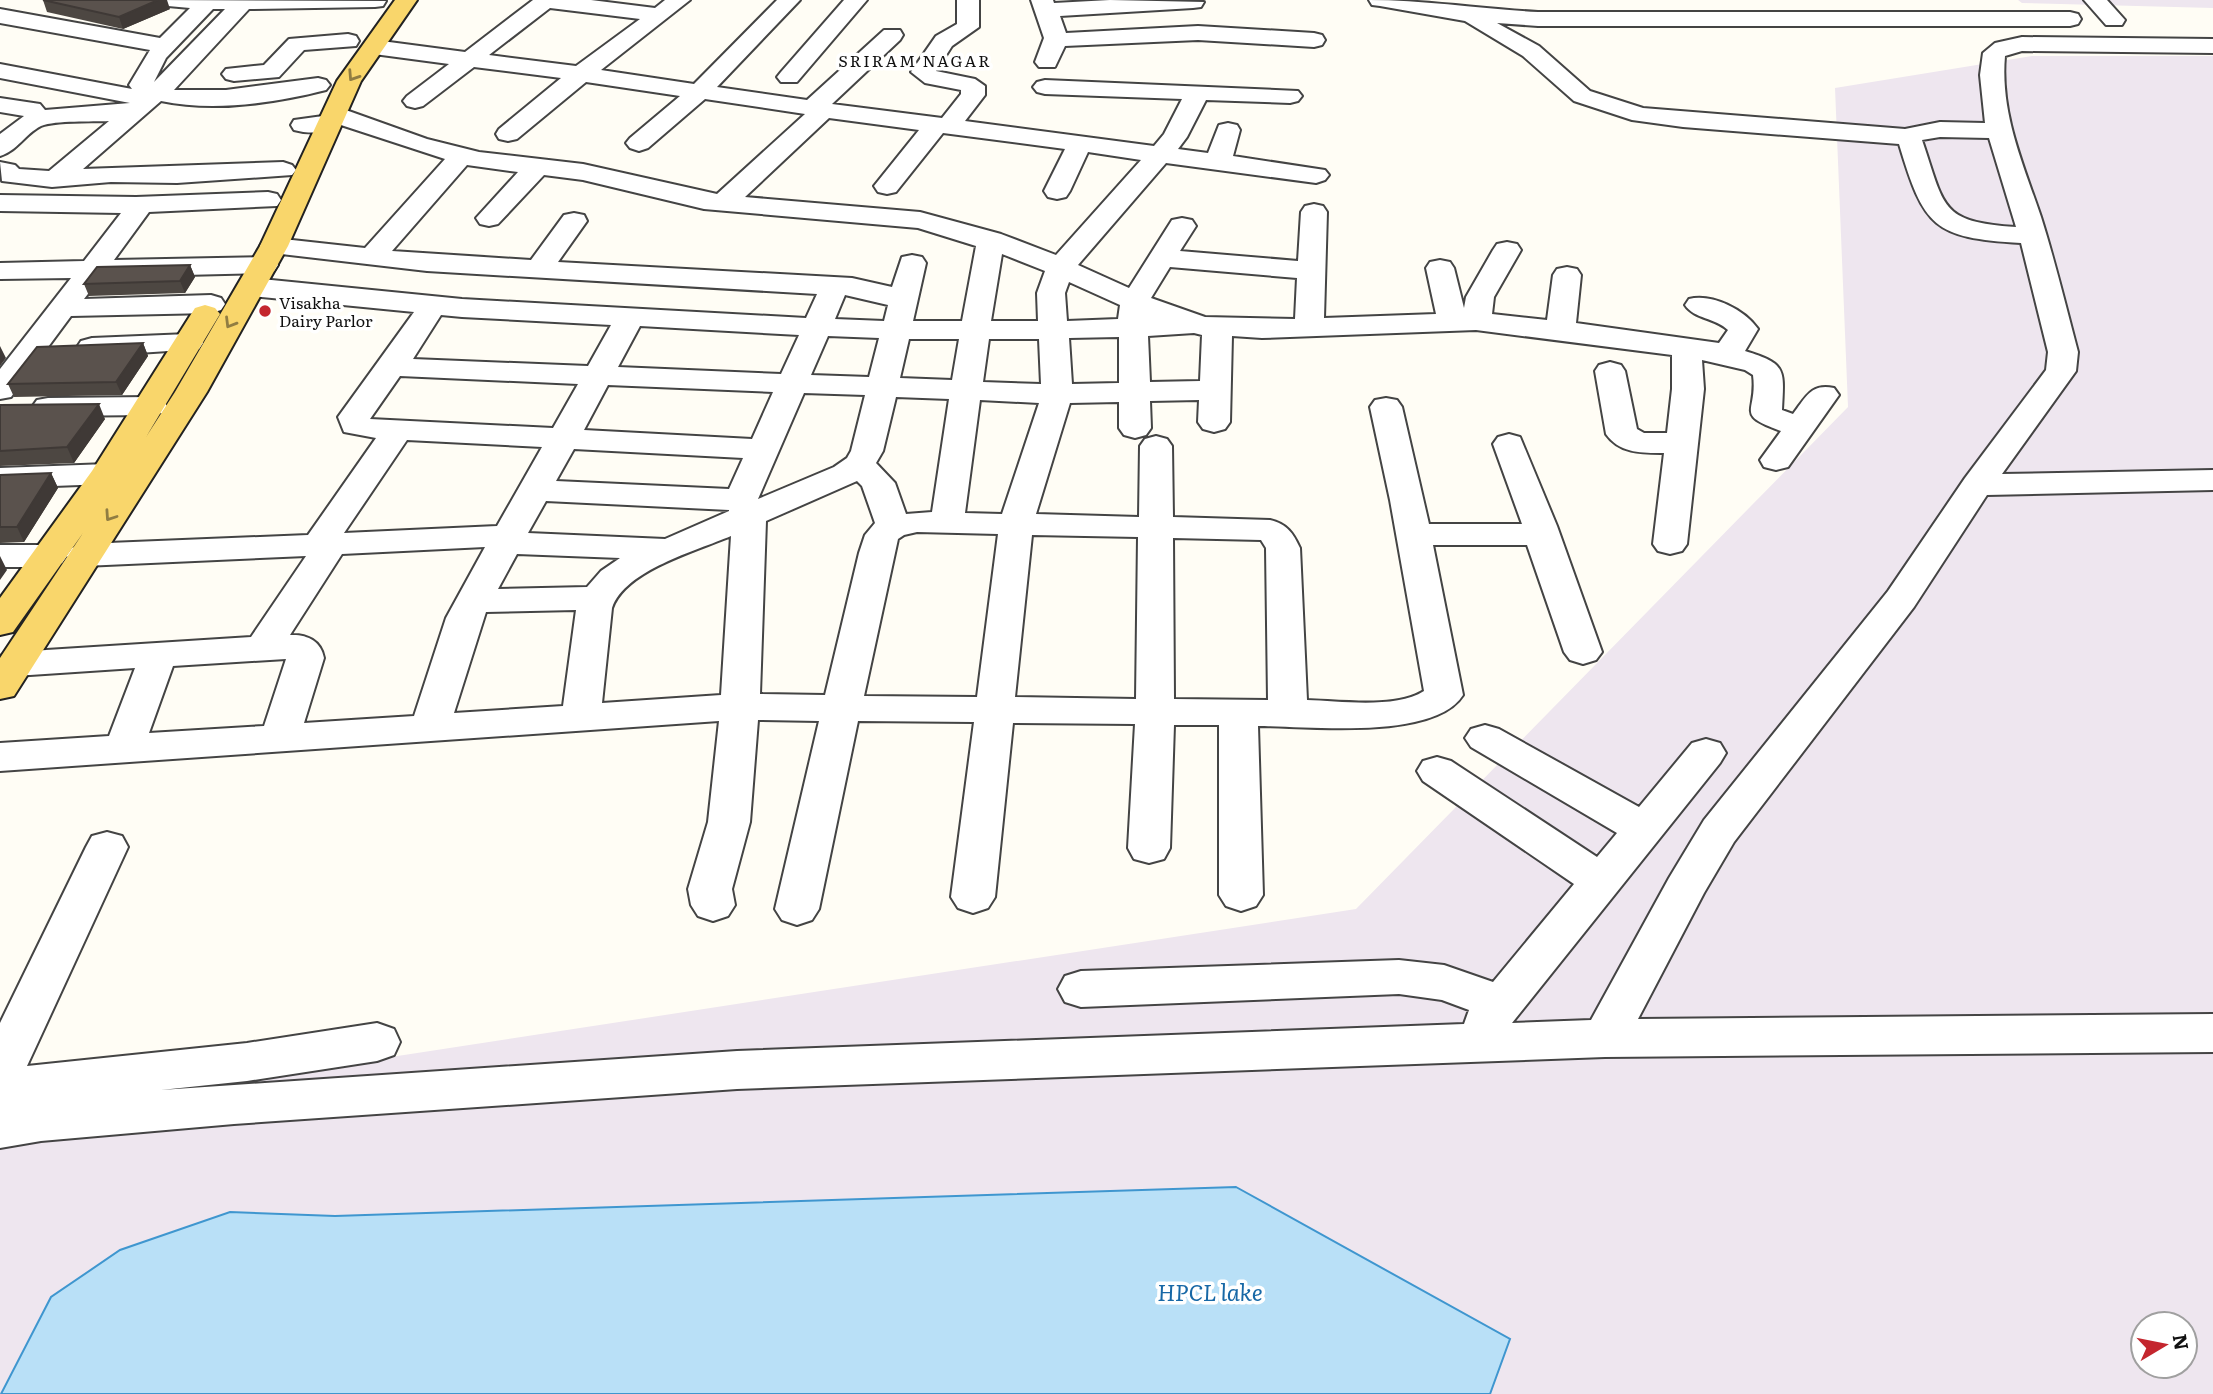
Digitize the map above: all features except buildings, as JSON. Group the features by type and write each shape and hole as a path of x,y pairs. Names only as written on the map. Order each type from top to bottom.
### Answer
{"main road":[{"path":"0,624 67,555 185,402 255,266 322,121 318,85 406,0"},
{"path":"7,676 107,474 211,304 255,266 268,200 283,170 322,121 349,81 376,1"}],"street":[{"path":"164,0 209,2 237,8 317,14"},
{"path":"415,101 547,0 660,15"},
{"path":"508,134 581,74 679,0"},
{"path":"639,143 699,92 789,0"},
{"path":"789,77 856,0"},
{"path":"887,186 973,95 973,86 955,80 932,78 923,72 944,41 968,27 968,0"},
{"path":"1380,0 1465,14 1538,19 2139,20"},
{"path":"2000,0 2029,18"},
{"path":"2095,0 2114,20"},
{"path":"56,178 177,75 237,8 376,1"},
{"path":"145,102 142,79 166,46 209,2"},
{"path":"1193,2 1044,5 1057,40 1054,51 1037,81 1042,112 1080,144 1167,146 1218,163 1316,175"},
{"path":"1465,14 1531,51 1569,87 1602,104 1641,115 1909,138 1916,132 1999,131"},
{"path":"0,16 166,46"},
{"path":"1057,40 1198,33 1314,40"},
{"path":"973,897 1016,524 1057,394 1051,293 1061,267 1167,146 1185,93 1185,63 1198,33"},
{"path":"736,191 892,35"},
{"path":"1605,1038 1684,889 1719,831 1900,599 1977,485 2062,371 2063,352 2033,236 1999,131 1991,70 1994,53 2003,48 2051,43 2213,46"},
{"path":"177,75 271,72 297,44 361,44 943,125 1185,93 1290,96"},
{"path":"0,71 145,102"},
{"path":"0,105 35,114 145,102 235,97 318,85"},
{"path":"0,148 35,114"},
{"path":"322,121 460,157 592,174 689,198 736,191 920,220 991,240 1061,267 1134,314"},
{"path":"1218,163 1228,130"},
{"path":"1909,138 1931,201 1947,221 1961,227 2033,236"},
{"path":"1057,191 1080,144"},
{"path":"372,257 460,157"},
{"path":"489,218 537,167"},
{"path":"0,170 6,170 11,176 56,178 100,174 177,175 283,170"},
{"path":"0,203 142,204 268,200"},
{"path":"0,390 142,204"},
{"path":"1309,327 1314,212"},
{"path":"539,269 575,221"},
{"path":"1149,848 1155,712 1156,526 1145,437 1135,393 1134,314 1161,258 1181,226"},
{"path":"947,523 991,240"},
{"path":"1464,321 1507,250"},
{"path":"0,271 255,266 372,257 867,289 900,315"},
{"path":"1161,258 1312,271"},
{"path":"396,303 427,262"},
{"path":"581,716 597,598 608,583 631,566 673,549 745,509 846,474 859,464 867,451 912,263"},
{"path":"255,266 396,303 817,327 900,315 975,330 1052,330 1134,314 1210,327 1309,327 1464,321 1561,330 1687,348 1733,342"},
{"path":"476,308 505,267"},
{"path":"1440,268 1464,321"},
{"path":"1561,330 1567,275"},
{"path":"713,905 710,889 729,822 740,707 745,509 763,449 835,286"},
{"path":"63,309 211,304"},
{"path":"433,305 392,367 354,417 355,425 398,430 763,449"},
{"path":"1699,305 1733,319 1733,342 1767,371 1770,390 1766,415 1800,428"},
{"path":"430,727 459,628 630,317"},
{"path":"1210,327 1216,390 1213,422"},
{"path":"0,349 188,343"},
{"path":"1670,544 1688,389 1687,348"},
{"path":"392,367 1057,394 1216,390"},
{"path":"1610,371 1622,434 1638,443 1682,443"},
{"path":"1776,460 1823,395"},
{"path":"0,409 151,406"},
{"path":"0,757 740,707 1404,713 1434,705 1444,695 1414,534 1386,407"},
{"path":"264,646 398,430"},
{"path":"1509,444 1583,652"},
{"path":"859,464 878,483 894,526"},
{"path":"0,478 107,474"},
{"path":"1977,485 2213,480"},
{"path":"533,490 745,509"},
{"path":"797,909 876,553 882,535 894,526 917,522 1270,530 1283,548 1288,714"},
{"path":"1414,534 1541,535"},
{"path":"0,556 326,544 673,549"},
{"path":"503,548 631,566"},
{"path":"474,601 597,598"},
{"path":"7,676 159,654 297,646 304,651 305,658 280,737"},
{"path":"124,748 159,654"},
{"path":"1238,713 1241,895"},
{"path":"1485,738 1644,829"},
{"path":"1468,1043 1706,752"},
{"path":"1437,771 1601,881"},
{"path":"0,1072 107,847"},
{"path":"1081,989 1399,976 1444,983 1502,1003"},
{"path":"0,1128 41,1121 234,1104 737,1070 1605,1038 2213,1033"},
{"path":"0,1088 247,1062 377,1042"}],"shaded area":[{"path":"2018,0 2213,0 2213,8 2022,3"},
{"path":"2032,56 2213,56 2213,1394 0,1394 0,1117 1356,909 1848,407 1835,88"}],"water":[{"name":"HPCL lake","path":"1236,1187 1510,1339 1490,1394 1,1394 51,1297 120,1250 230,1212 335,1216"}],"place":[{"name":"Visakha Dairy Parlor","path":"265,311"}],"district":[{"name":"SRIRAM NAGAR","path":"915,60"}]}
